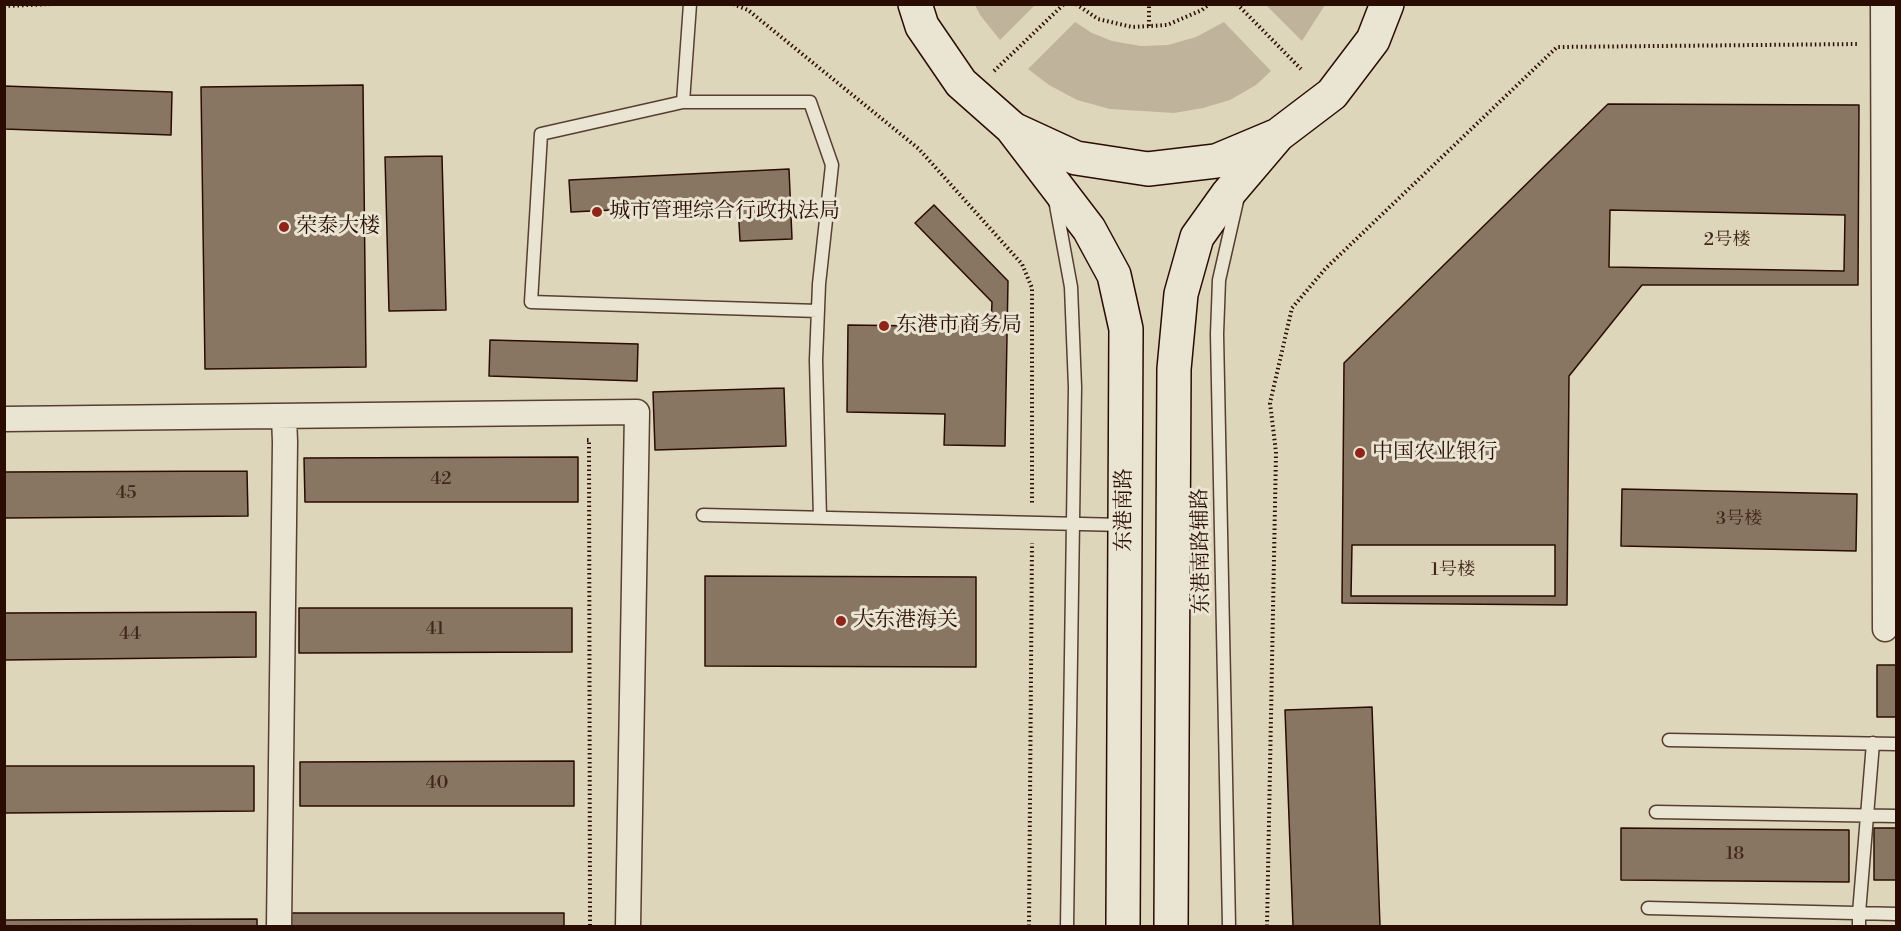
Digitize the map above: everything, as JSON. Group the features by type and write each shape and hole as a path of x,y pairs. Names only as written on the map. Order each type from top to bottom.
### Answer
{"main road":[{"path":"897,4 919,15 961,83 1011,127 1076,158 1149,169 1216,161 1278,135"},
{"path":"1373,40 1387,4"},
{"path":"1171,927 1174,369 1181,294 1197,237 1227,195 1278,135 1332,94 1373,40 1405,4"},
{"name":"东港南路","path":"1011,127 1089,229 1114,274 1126,328 1123,927"}],"street":[{"path":"1882,4 1885,629"},
{"path":"4,419 637,412 627,927"},
{"path":"279,927 284,416"}],"lane":[{"path":"683,102 690,4"},
{"path":"818,311 531,302 541,134 683,102 810,102 832,165 819,284 818,311 816,360 820,518"},
{"path":"1051,178 1071,286 1075,387 1067,927"},
{"name":"东港南路辅路","path":"1229,927 1217,334 1219,280 1242,178"},
{"path":"703,515 1125,525"},
{"path":"1669,740 1896,744"},
{"path":"1859,927 1873,743"},
{"path":"1656,812 1896,816"},
{"path":"1648,908 1896,914"}],"path":[{"path":"4,6 53,4"},
{"path":"733,4 748,10 919,149 1022,264 1032,288 1029,927"},
{"path":"994,71 1064,4"},
{"path":"1076,4 1098,19 1132,27 1167,25 1202,10 1209,4"},
{"path":"1149,4 1149,27"},
{"path":"1237,4 1301,69"},
{"path":"1268,927 1276,452 1270,403 1292,308 1326,268 1557,47 1883,43"},
{"path":"577,441 589,441 590,927"}],"shaded area":[{"path":"975,5 1035,5 1000,40"},
{"path":"1266,5 1325,5 1302,41"},
{"path":"1075,22 1092,33 1112,41 1141,46 1168,45 1196,37 1224,22 1271,71 1256,85 1230,100 1203,108 1174,113 1110,109 1077,100 1049,85 1028,69"}],"building":[{"name":"荣泰大楼","path":"363,85 366,367 205,369 201,87"},
{"path":"4,86 172,92 171,135 4,129"},
{"path":"1608,104 1859,105 1858,285 1642,285 1569,376 1567,605 1342,603 1344,363"},
{"path":"442,156 446,310 389,311 385,157"},
{"path":"789,169 792,239 740,241 738,204 571,212 569,180"},
{"name":"东港市商务局","path":"934,205 1008,281 1005,446 944,445 945,414 847,412 848,325 991,327 992,302 915,223"},
{"path":"1610,210 1845,215 1844,271 1609,267"},
{"path":"490,340 638,344 637,381 489,376"},
{"path":"784,388 786,446 655,450 653,392"},
{"path":"578,457 578,502 305,502 304,458"},
{"path":"247,471 248,516 4,518 4,472"},
{"path":"1622,489 1857,494 1856,551 1621,546"},
{"path":"1352,545 1555,545 1555,596 1351,596"},
{"name":"大东港海关","path":"705,576 976,577 976,667 705,666"},
{"path":"299,608 572,608 572,652 299,653"},
{"path":"256,612 256,657 4,660 4,613"},
{"path":"1877,665 1896,665 1896,717 1877,717"},
{"path":"1372,707 1380,926 1293,926 1285,710"},
{"path":"574,761 574,806 300,806 300,762"},
{"path":"4,766 254,766 254,811 4,813"},
{"path":"1621,828 1849,830 1849,882 1621,880"},
{"path":"1874,828 1896,828 1896,880 1874,880"},
{"path":"290,913 564,913 564,926 290,926"},
{"path":"257,919 257,926 4,926 4,920"}],"place":[{"name":"城市管理综合行政执法局","path":"597,212"},
{"name":"荣泰大楼","path":"284,227"},
{"name":"东港市商务局","path":"884,326"},
{"name":"中国农业银行","path":"1360,453"},
{"name":"大东港海关","path":"841,621"}]}
